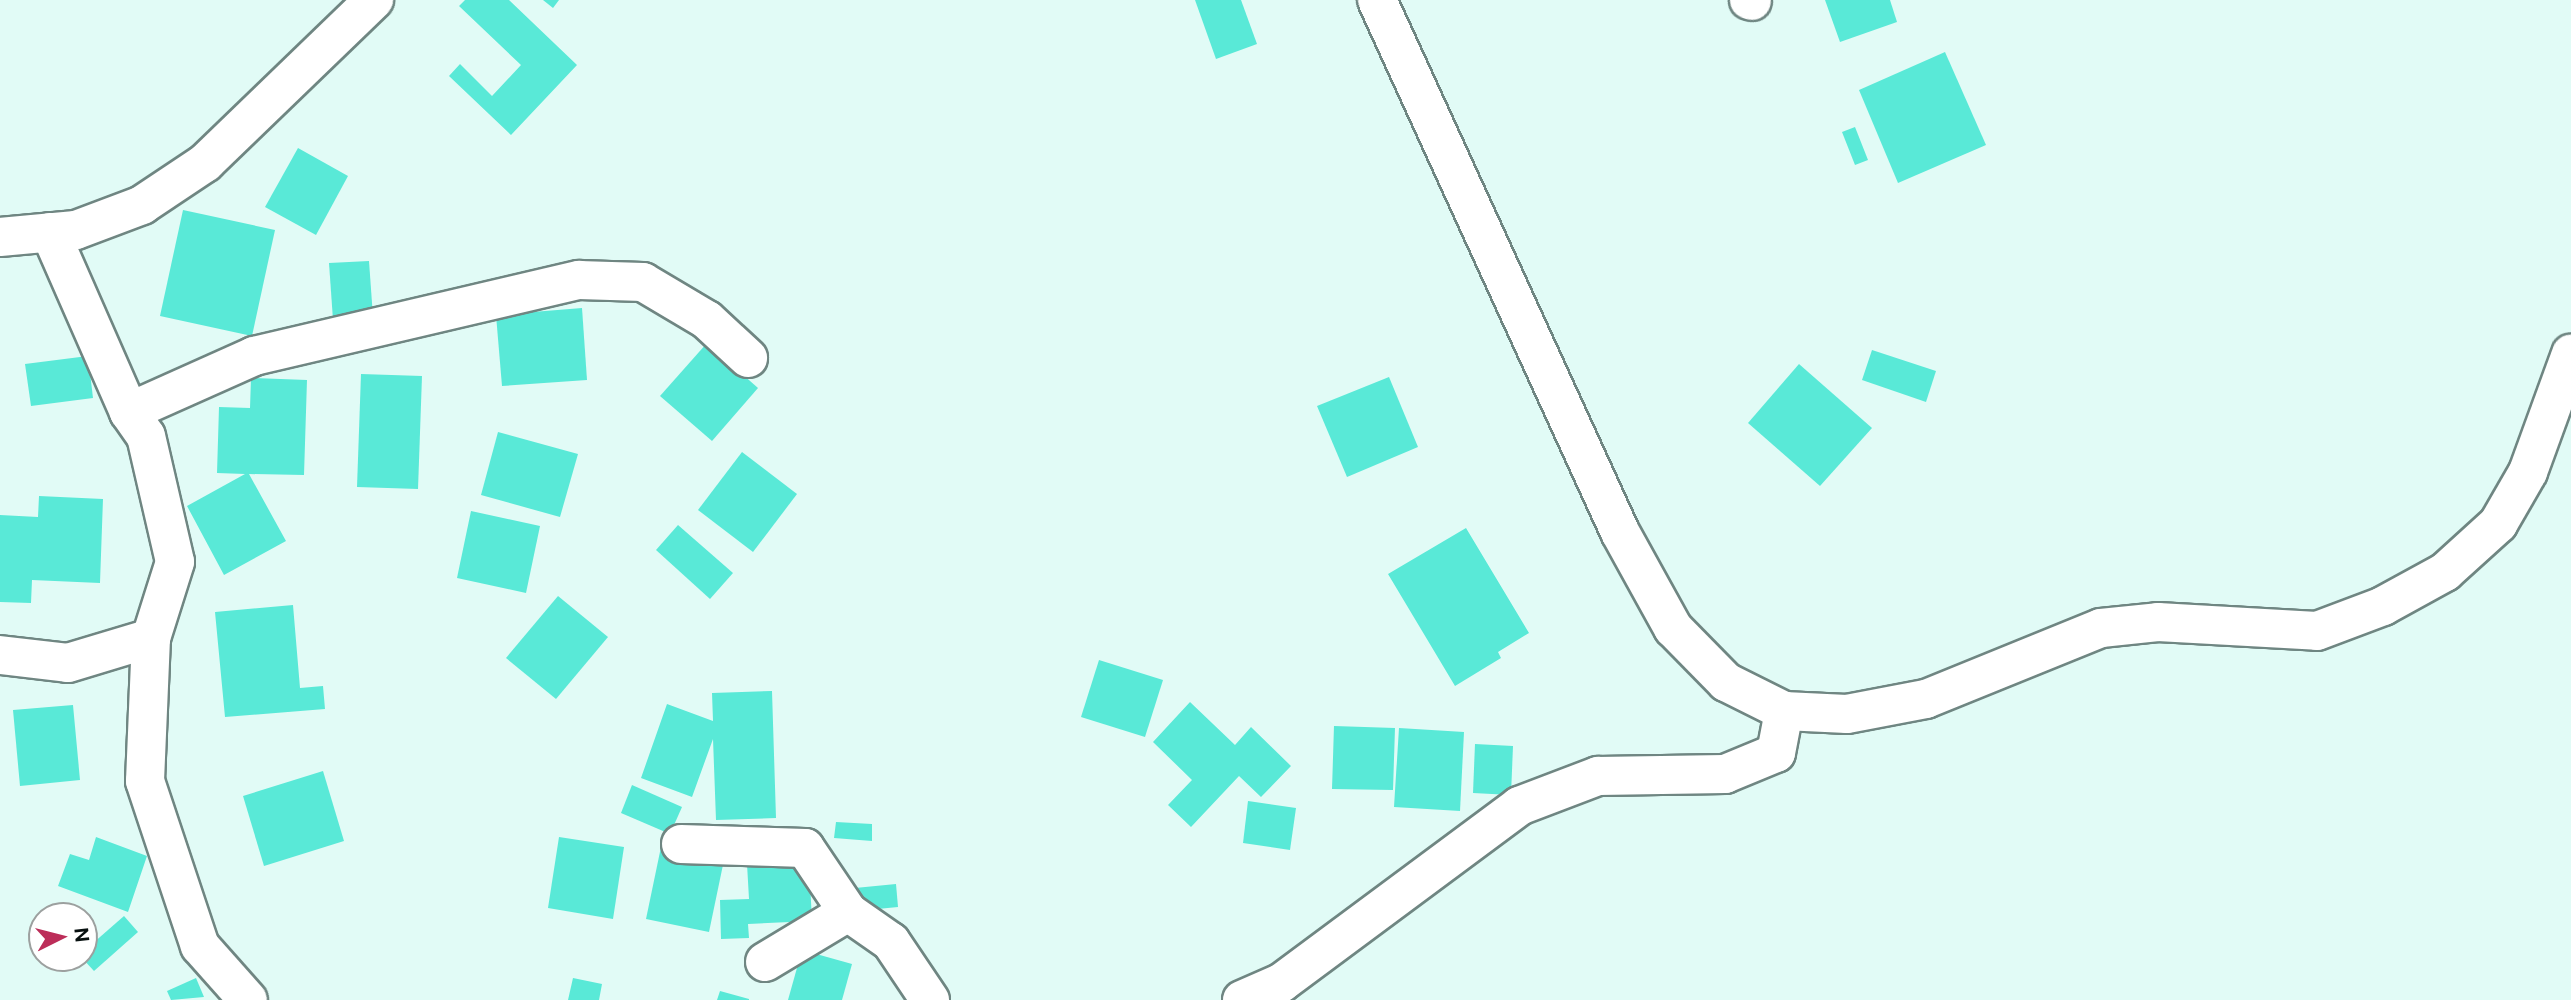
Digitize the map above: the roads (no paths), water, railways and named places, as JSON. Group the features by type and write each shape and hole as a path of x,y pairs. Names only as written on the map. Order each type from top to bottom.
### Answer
{"street":[{"path":"0,237 76,230 142,205 205,163 374,0"},
{"path":"1377,0 1620,533 1673,628 1726,682 1784,711 1847,714 1926,699 2101,628 2158,622 2317,631 2383,606 2445,572 2498,524 2528,472 2571,355"},
{"path":"50,232 129,412 146,436 174,562 151,638 145,781 200,946 248,1000"},
{"path":"129,412 254,356 579,280 643,282 707,320 748,358"},
{"path":"0,655 68,663 151,638"},
{"path":"1242,1000 1281,983 1519,806 1598,776 1725,774 1776,753 1784,711"},
{"path":"681,844 805,848 848,912 891,942 930,1000"},
{"path":"765,962 848,912"}]}
